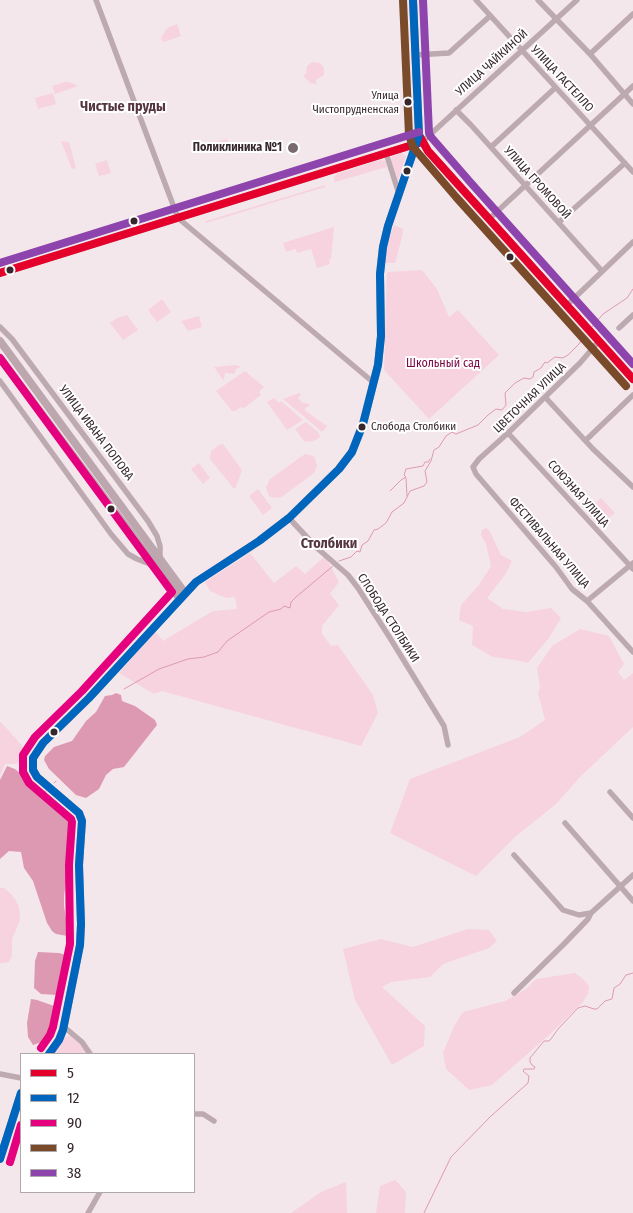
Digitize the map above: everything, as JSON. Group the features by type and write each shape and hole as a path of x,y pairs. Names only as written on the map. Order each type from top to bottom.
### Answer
{"main road":[{"path":"50,1053 59,1040 63,1026 80,945 79,865 82,821 79,813 37,777 33,770 33,758 43,743 89,698 182,596 203,577 259,541 289,518 349,458 363,424 380,352 381,259 388,226 419,140 413,0"},
{"path":"0,273 386,153 419,140"},
{"path":"419,140 633,380"},
{"name":"УЛИЦА ИВАНА ПОПОВА","path":"0,341 182,596"},
{"name":"УЛИЦА ИВАНА ПОПОВА","path":"0,358 157,562"},
{"path":"0,1159 20,1096"}],"street":[{"path":"96,0 178,218 374,383"},
{"name":"УЛИЦА ГАСТЕЛЛО","path":"476,0 633,172"},
{"path":"538,0 590,54 633,104"},
{"name":"УЛИЦА ЧАЙКИНОЙ","path":"419,140 456,110 577,0"},
{"path":"590,54 633,14"},
{"path":"415,55 449,53 490,16"},
{"path":"489,219 633,86"},
{"path":"490,147 555,88"},
{"name":"УЛИЦА ГРОМОВОЙ","path":"456,110 602,271"},
{"path":"386,153 399,194"},
{"path":"559,222 624,163"},
{"path":"566,306 633,242"},
{"path":"619,328 633,315"},
{"name":"УЛИЦА ИВАНА ПОПОВА","path":"0,327 12,339 148,522 157,536 160,546 157,562 137,559 128,554 111,534 0,381"},
{"name":"ЦВЕТОЧНАЯ УЛИЦА","path":"473,467 478,459 508,433 580,363 599,341"},
{"path":"586,440 633,395"},
{"path":"545,397 633,488"},
{"name":"СОЮЗНАЯ УЛИЦА","path":"508,433 632,566"},
{"name":"ФЕСТИВАЛЬНАЯ УЛИЦА","path":"473,467 476,474 556,567 572,589 587,601 633,652"},
{"name":"СЛОБОДА СТОЛБИКИ","path":"289,518 348,575 358,588 444,726 448,745"},
{"path":"587,601 632,566"},
{"path":"610,792 633,818"},
{"path":"565,823 633,901"},
{"path":"514,855 563,910 579,915 591,913"},
{"path":"514,993 564,944 588,919 591,913 633,875"},
{"path":"63,1026 82,1042 89,1053"},
{"path":"0,1074 20,1078"},
{"path":"195,1114 203,1114 214,1121"},
{"path":"88,1213 100,1193"}],"green space":[{"path":"177,24 181,36 163,42 161,38 167,28"},
{"path":"312,62 320,63 324,68 324,75 316,80 317,84 310,83 303,75 306,74 307,66"},
{"path":"65,82 78,86 55,94 52,86"},
{"path":"53,93 56,104 38,109 35,98"},
{"path":"227,139 230,148 218,151 206,145"},
{"path":"61,141 69,142 76,168 72,169"},
{"path":"402,153 406,156 398,181 391,159 392,156"},
{"path":"107,160 111,173 99,176 95,164"},
{"path":"380,160 385,161 387,167 335,182 334,177 336,174"},
{"path":"325,185 325,187 206,223 206,221"},
{"path":"394,225 403,229 403,233 395,263 386,263 384,261"},
{"path":"334,227 330,264 317,268 311,249 297,253 296,249 286,252 283,243"},
{"name":"Школьный сад","path":"422,270 437,289 449,317 458,310 499,355 429,419 384,370 387,272"},
{"path":"162,299 171,312 157,322 148,310"},
{"path":"127,315 138,330 123,340 110,323 117,318"},
{"path":"199,316 202,327 188,331 181,321"},
{"path":"236,365 241,367 236,369 234,374 225,373 224,381 214,367"},
{"path":"245,371 264,387 259,392 261,395 244,408 241,407 232,411 216,391"},
{"path":"301,394 298,399 303,403 310,404 304,410 327,426 322,432 283,399"},
{"path":"274,398 279,403 281,401 303,420 287,430 267,402"},
{"path":"306,422 319,433 320,437 314,441 305,442 295,429"},
{"path":"223,444 242,470 234,489 210,459 211,451"},
{"path":"305,454 315,458 317,466 314,473 283,496 278,498 270,497 266,487 270,479"},
{"path":"199,463 210,478 203,484 191,469"},
{"path":"258,489 272,508 263,515 249,496"},
{"path":"601,498 615,513 599,526 586,512"},
{"path":"486,528 489,530 501,555 512,561 505,575 487,598 503,609 526,612 551,608 561,618 549,638 528,663 493,657 472,645 473,626 459,620 461,605 479,585 491,566 486,544 481,535 482,530"},
{"path":"250,553 274,583 296,566 305,574 325,556 339,582 330,594 339,605 322,626 322,634 331,646 338,645 373,695 378,713 361,746 162,691 154,694 119,673 155,631 163,641 213,611 237,609 235,597 226,598 210,591 205,582"},
{"path":"580,629 609,636 624,664 618,672 624,680 633,673 633,727 580,777 556,804 515,837 476,876 390,833 410,779 520,737 545,720 538,693 540,687 537,668 552,646"},
{"path":"0,721 25,749 17,764 5,764 0,776"},
{"path":"0,888 4,888 16,901 19,907 20,920 12,939 12,956 9,962 4,963 0,963"},
{"path":"468,929 489,930 497,941 489,948 443,964 430,977 391,982 382,987 425,1026 424,1046 392,1065 355,1000 343,949 381,939 413,947"},
{"path":"575,973 589,986 588,994 582,1003 492,1085 469,1090 446,1069 443,1053 454,1026 463,1012 505,1001 526,989 536,979"},
{"path":"71,1034 87,1044 94,1053 55,1053 63,1039"},
{"path":"395,1180 406,1192 405,1213 376,1213 380,1186"},
{"path":"346,1182 347,1213 291,1213 321,1192"}],"shaded area":[{"path":"116,693 121,695 122,701 135,706 155,720 157,725 124,767 113,769 106,775 99,789 86,798 76,795 49,769 44,760 45,756 54,747 72,741 86,721 96,712 105,696"},
{"path":"7,766 15,769 75,818 64,896 67,936 56,934 47,923 33,881 24,868 21,852 9,851 0,859 0,780"},
{"path":"38,952 59,953 70,956 61,990 57,995 41,994 34,988 35,961"},
{"path":"31,999 57,1007 53,1016 51,1032 45,1041 33,1045 28,1037 27,1023"}],"waterway":[{"path":"592,327 603,314 627,298 633,289"},
{"path":"339,561 351,557 357,551 360,552 362,545 368,541 374,530 386,523 392,512 404,503 410,491 424,486 427,482 425,471 431,461 434,450 439,447 446,436 452,432 456,434 478,425 496,409 502,410 506,405 505,393 515,383 524,378 530,379 533,377 534,372 541,368 545,362 547,363 555,357 563,358 568,355 584,336"},
{"path":"390,491 406,477 404,475 406,469 423,466 430,459"},
{"path":"406,478 407,496"},
{"path":"124,689 159,669 188,659 204,657 218,652 227,641 269,612 281,609 284,606 290,608 291,602 296,597 333,566"},
{"path":"424,1213 451,1157 491,1116 528,1083 529,1076 523,1071 524,1069 534,1069 535,1067 530,1062 530,1058 544,1041 549,1041 578,1008 585,1006 597,1009 605,1001 612,999 614,988 620,984 626,975 633,973"}],"transit line":[{"name":"9","path":"403,0 409,135 413,147 626,386"},
{"name":"12","path":"50,1053 59,1040 63,1030 80,945 79,865 82,821 79,813 37,777 33,770 33,758 43,743 89,698 196,582 259,541 289,518 339,469 352,452 363,424 378,365 381,336 380,274 383,247 388,226 419,135 413,0"},
{"name":"38","path":"423,0 429,133 431,137 633,364"},
{"name":"38","path":"0,263 419,132"},
{"name":"5","path":"419,135 428,151 633,379"},
{"name":"5","path":"0,273 422,142"},
{"name":"90","path":"0,358 172,592 82,691 35,737 23,755 23,772 29,783 71,819 72,822 69,865 70,944 53,1027 41,1048"},
{"name":"12","path":"0,1159 20,1096"},
{"name":"90","path":"10,1162 20,1128"}],"place":[{"name":"Улица Чистопрудненская","path":"408,102"},
{"name":"Поликлиника №1","path":"293,148"},
{"name":"Слобода Столбики","path":"362,427"}],"district":[{"name":"Чистые пруды","path":"123,107"},
{"name":"Столбики","path":"329,544"}]}
